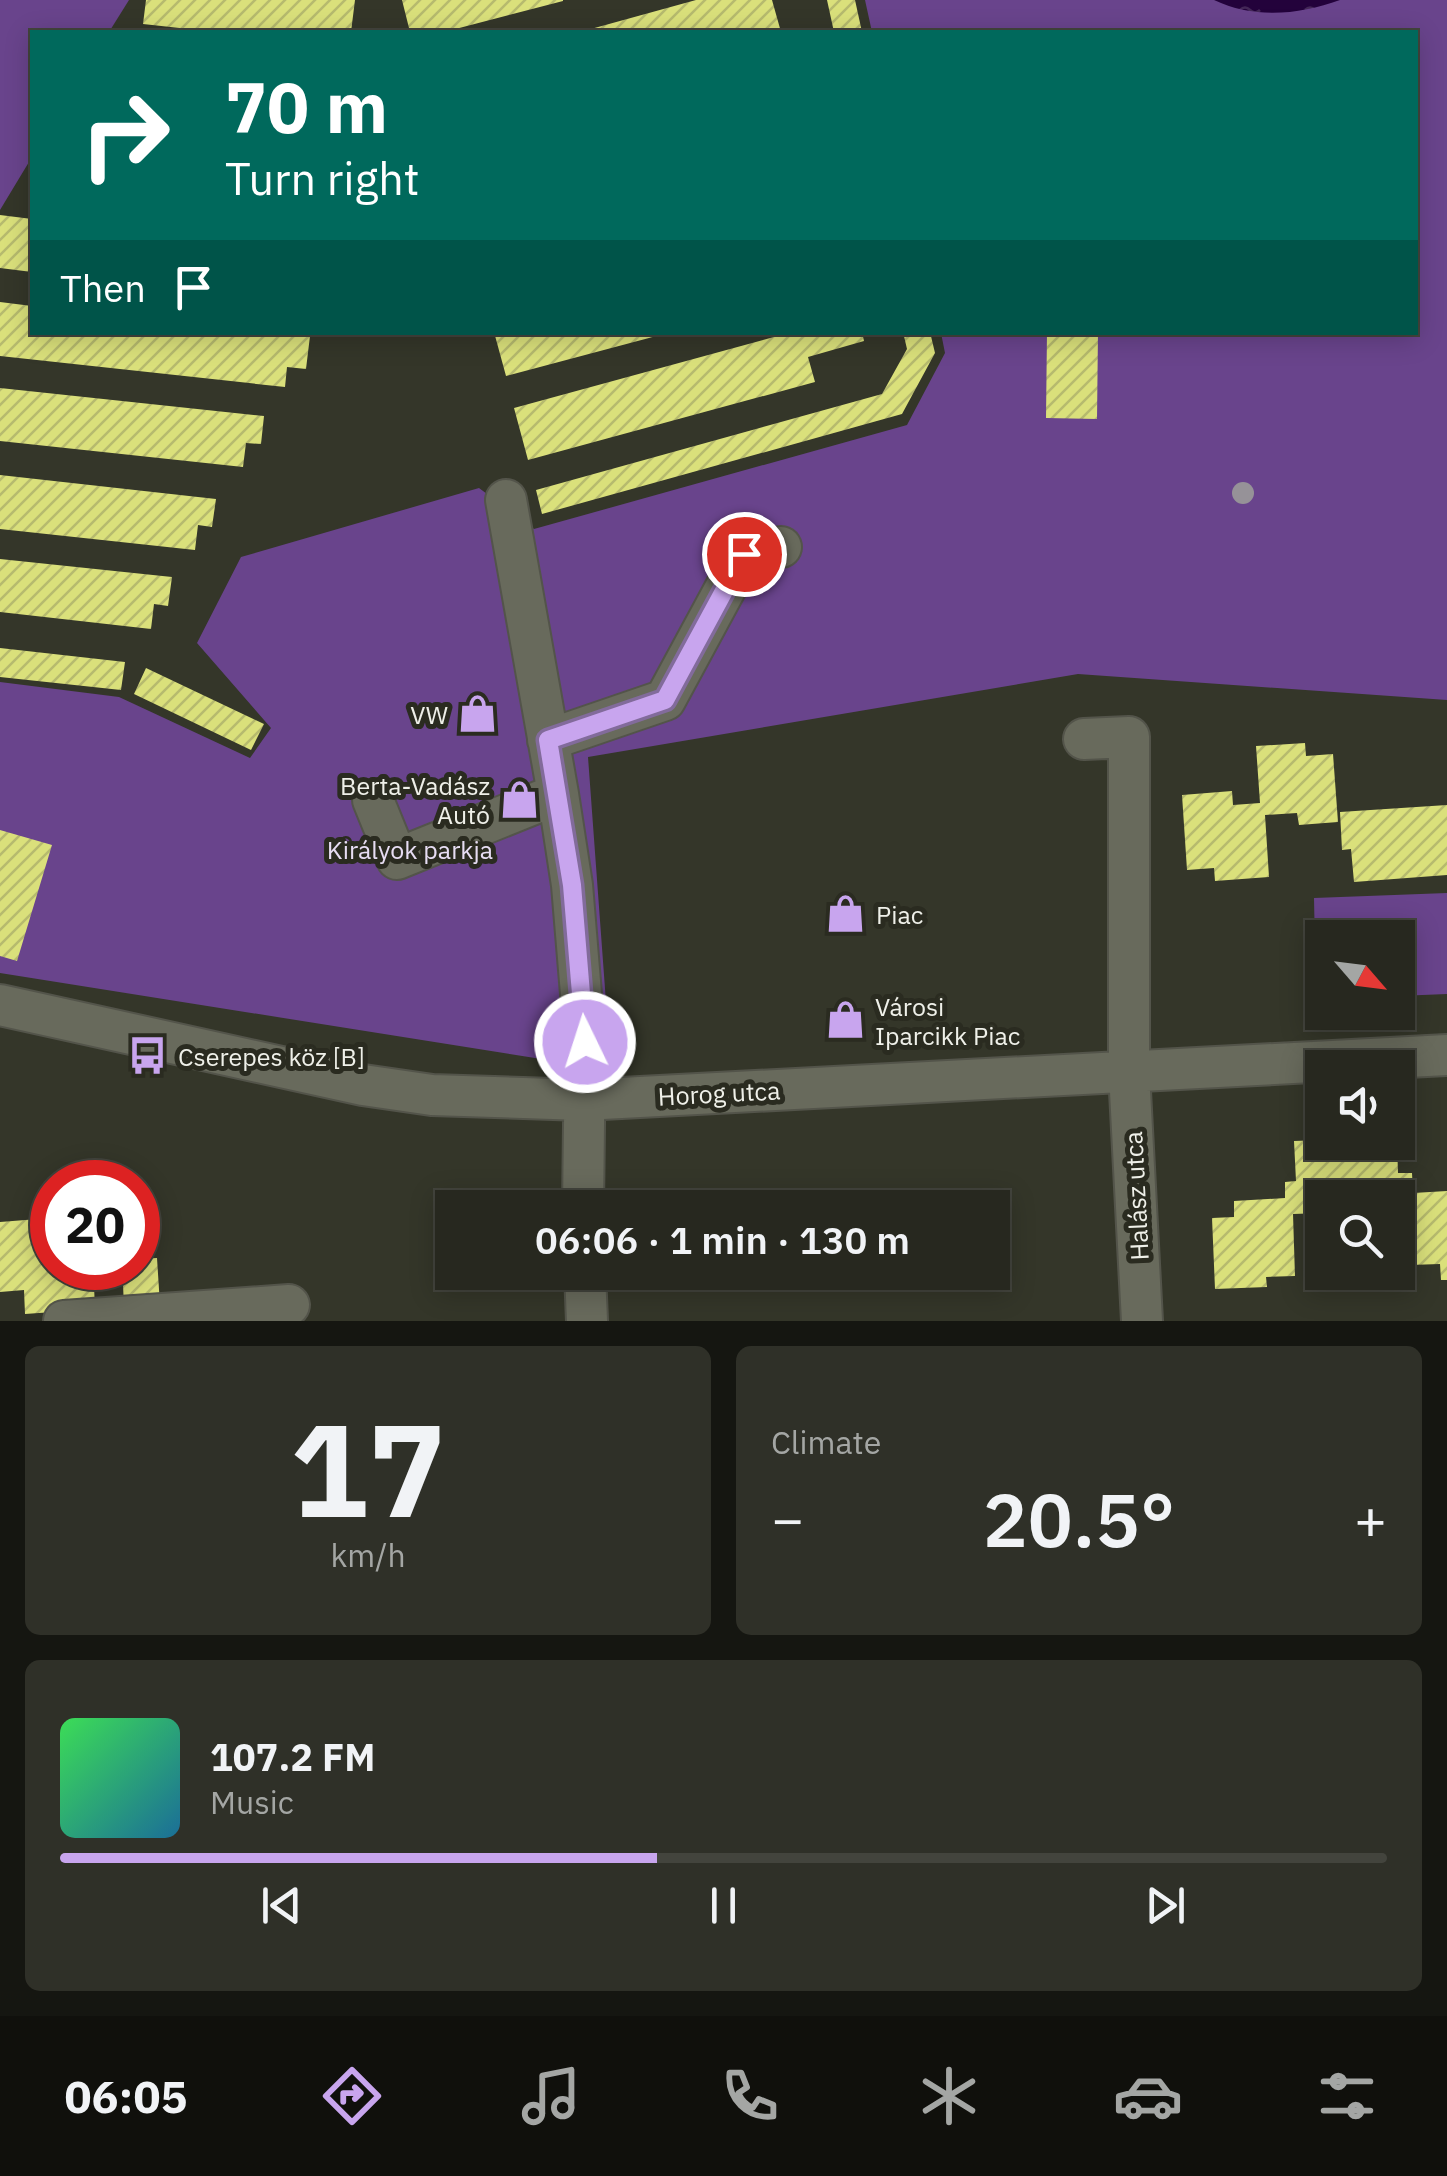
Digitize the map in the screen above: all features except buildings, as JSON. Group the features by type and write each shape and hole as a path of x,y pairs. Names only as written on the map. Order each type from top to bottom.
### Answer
{"street":[{"path":"506,500 572,885 585,1042 583,1190"},
{"path":"548,740 665,700 744,554 780,547"},
{"name":"Halász utca","path":"1084,738 1129,737 1129,1072 1142,1321"},
{"path":"373,800 397,859 558,794"},
{"name":"Horog utca","path":"0,1004 362,1084 432,1094 583,1100 1447,1055"},
{"path":"586,1290 587,1321"},
{"path":"64,1321 288,1305"}],"green space":[{"path":"0,0 129,0 110,30 30,30 30,160 0,210"},
{"name":"Királyok parkja","path":"865,0 1447,0 1447,700 1078,674 588,757 611,1070 0,973 0,682 119,697 250,758 271,728 197,643 241,557 479,488 534,529 907,425 945,353 941,335 1418,335 1418,30 872,30"},
{"path":"1447,893 1447,994 1415,995 1415,920 1314,920 1314,898"}],"water":[{"path":"1214,0 1340,0 1277,13 1245,10"}],"place":[{"name":"VW","path":"478,714"},
{"name":"Berta-Vadász Autó","path":"520,799"},
{"name":"Piac","path":"846,914"},
{"name":"Városi Iparcikk Piac","path":"845,1020"},
{"name":"Cserepes köz [B]","path":"148,1056"}],"route":[{"path":"585,1042 572,885 548,740 665,700 744,554"}]}
